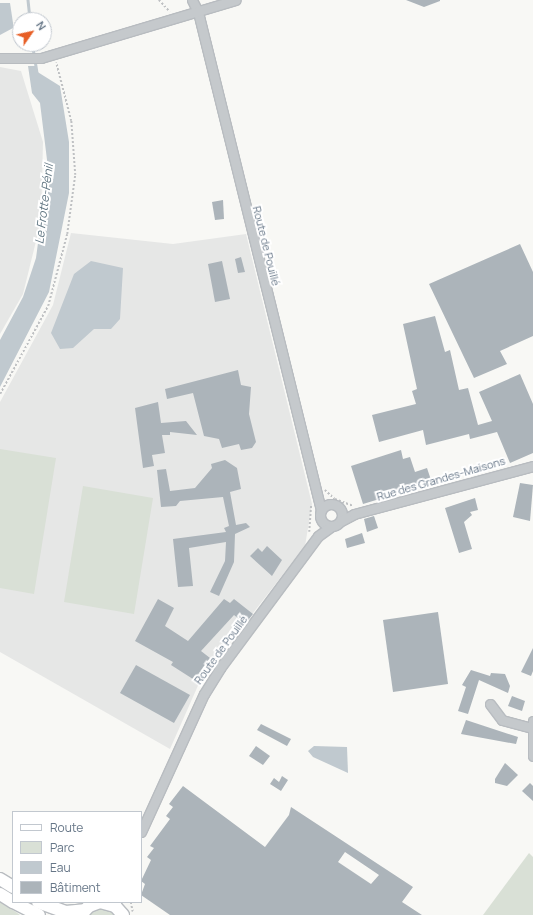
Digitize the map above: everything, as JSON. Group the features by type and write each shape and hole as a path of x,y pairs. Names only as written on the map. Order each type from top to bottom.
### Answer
{"main road":[{"path":"0,879 12,886"},
{"path":"0,894 12,901"},
{"path":"15,903 39,915"},
{"path":"41,903 66,912 82,913 99,903"},
{"path":"104,903 122,909"}],"street":[{"name":"Route de Pouillé","path":"192,0 198,12 315,498 321,510"},
{"path":"0,58 29,60 49,56 236,0"},
{"name":"Rue des Grandes-Maisons","path":"341,521 356,510 533,466"},
{"path":"315,498 342,510 356,510"},
{"path":"329,504 321,510 321,520 332,526 341,521 342,510"},
{"name":"Route de Pouillé","path":"318,536 321,520"},
{"name":"Route de Pouillé","path":"142,830 204,694 318,536 332,526"},
{"path":"490,704 502,720 532,725 533,756"}],"path":[{"path":"159,0 176,17"},
{"path":"0,394 48,306 67,234 75,176 71,121 49,56"},
{"path":"322,483 335,499 356,510"},
{"path":"308,538 315,498"},
{"path":"131,903 133,915"}],"shaded area":[{"path":"0,67 21,71 43,142 41,221 23,294 0,334"},
{"path":"71,233 173,244 246,234 312,504 305,546 219,657 204,682 200,681 170,749 0,652 0,402 53,305"}],"green space":[{"path":"0,449 56,458 34,594 0,588"},
{"path":"83,486 153,498 134,614 64,602"},
{"path":"529,853 533,857 533,915 483,915"},
{"path":"0,902 16,912 20,915 0,915"},
{"path":"98,908 110,909 117,915 87,915"}],"water":[{"path":"0,3 10,3 12,29 0,35"},
{"path":"28,66 36,66 36,71 60,86 69,142 69,193 49,292 0,387 0,340 23,297 36,258 48,168 40,103 32,93"},
{"path":"91,261 123,268 120,319 111,329 94,329 73,348 60,349 51,333 74,274"},
{"path":"314,746 347,747 348,773 313,757 308,751"}],"building":[{"path":"406,0 440,0 440,1 424,7"},
{"path":"223,200 224,219 215,220 212,202"},
{"path":"520,244 533,272 533,336 500,351 507,364 474,378 429,284"},
{"path":"241,257 245,272 238,273 235,259"},
{"path":"222,261 230,299 215,302 208,264"},
{"path":"435,316 445,352 450,350 459,390 468,388 478,425 492,421 479,392 520,374 533,404 533,453 510,463 497,432 470,439 469,434 426,445 423,430 379,442 372,415 416,404 412,391 417,389 403,324"},
{"path":"238,370 241,385 251,387 249,414 256,442 252,448 241,450 239,444 222,448 219,439 204,436 193,393 167,399 165,389"},
{"path":"158,402 161,423 186,421 197,435 170,432 170,435 162,435 165,453 152,455 154,466 143,468 135,408"},
{"path":"401,450 403,459 410,457 415,472 427,468 432,483 363,504 351,466"},
{"path":"225,460 237,468 241,489 230,492 236,525 246,523 250,527 235,534 234,562 219,596 210,592 225,561 226,542 189,548 193,586 178,587 173,539 226,532 224,528 229,526 223,497 180,501 176,506 161,507 157,470 166,469 170,491 195,488 212,468 211,464"},
{"path":"520,483 533,485 530,521 513,517"},
{"path":"475,498 478,510 470,512 472,515 464,522 472,549 459,553 445,508"},
{"path":"374,516 378,528 367,532 364,519"},
{"path":"362,533 365,543 347,548 345,539"},
{"path":"267,546 282,560 272,576 250,556 258,548 262,552"},
{"path":"158,599 174,608 165,626 188,641 224,599 230,603 234,599 253,614 245,624 234,615 201,651 210,658 196,681 171,665 173,662 135,641"},
{"path":"438,612 448,684 393,692 383,620"},
{"path":"533,648 533,671 531,676 521,672"},
{"path":"136,665 190,695 174,723 120,693"},
{"path":"471,670 490,676 491,673 505,674 510,686 508,693 479,680 468,714 458,711 466,687 462,685"},
{"path":"512,696 525,701 522,711 508,706"},
{"path":"466,720 518,737 516,744 461,734"},
{"path":"261,724 291,739 287,746 257,730"},
{"path":"256,746 270,756 263,765 249,756"},
{"path":"505,763 518,775 507,786 495,783 495,779"},
{"path":"282,776 288,780 281,791 270,784 274,778 279,782"},
{"path":"530,783 533,786 533,801 522,791"},
{"path":"183,786 265,847 289,815 291,807 413,887 402,902 422,915 170,915 142,896 145,884 142,882 142,879 151,860 147,857 154,848 150,846 170,819 166,816 173,807 169,804","holes":["345,852 379,875 371,884 338,862"]}],"waterway":[{"name":"Le Frotte-Pénil","path":"28,0 29,12"},
{"name":"Le Frotte-Pénil","path":"35,60 37,73"}]}
